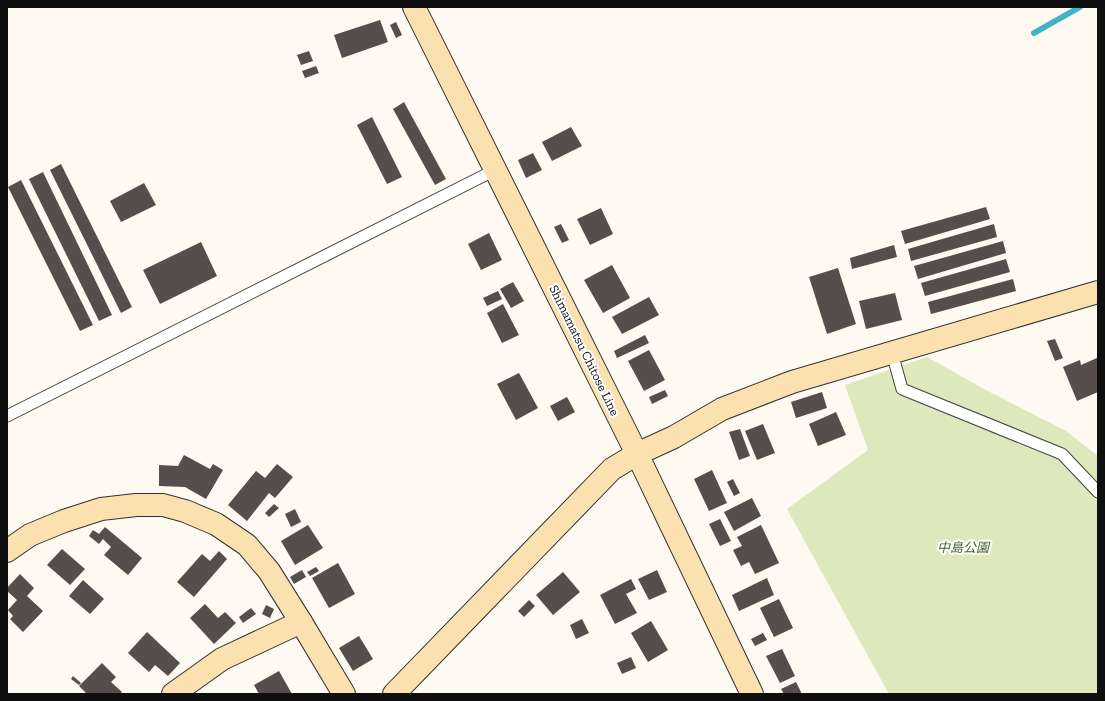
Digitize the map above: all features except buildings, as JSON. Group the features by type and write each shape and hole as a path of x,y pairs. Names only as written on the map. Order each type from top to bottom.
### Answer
{"street":[{"name":"Shimamatsu Chitose Line","path":"414,7 636,454 752,694"},
{"path":"394,694 612,469 636,454 674,437 722,409 792,382 1098,292"},
{"path":"9,545 64,521 102,509 136,505 163,505 186,511 216,524 247,545 269,571 344,694"},
{"path":"173,694 222,659 301,622"}],"lane":[{"path":"7,416 495,170"},
{"path":"892,353 902,389 1062,454 1098,492"}],"green space":[{"name":"中島公園","path":"927,357 984,389 1066,431 1098,456 1098,694 889,694 787,509 868,450 845,385"}],"waterway":[{"path":"1034,33 1080,7"}]}
